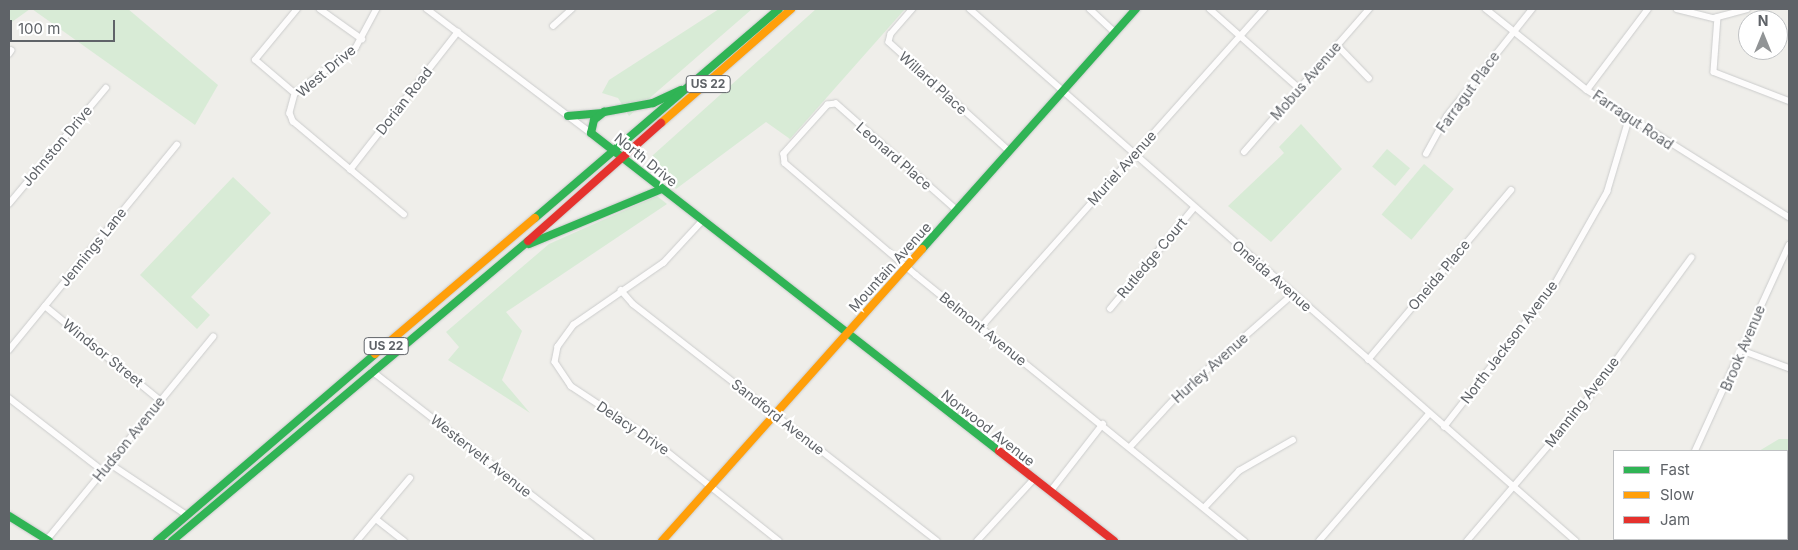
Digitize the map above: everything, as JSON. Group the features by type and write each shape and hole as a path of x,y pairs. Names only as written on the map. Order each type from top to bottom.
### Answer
{"main road":[{"name":"US 22","path":"157,541 616,152 779,9"},
{"name":"US 22","path":"172,541 372,370 519,249 791,9"},
{"name":"Mountain Avenue","path":"662,541 1136,9"},
{"path":"568,116 653,103 695,83"},
{"path":"591,133 594,120 604,112"},
{"name":"North Drive","path":"591,133 846,334"},
{"path":"519,249 662,189"},
{"name":"Norwood Avenue","path":"846,334 1114,541"},
{"path":"9,516 47,541"},
{"path":"9,522 21,524"}],"street":[{"path":"296,94 255,60 297,9"},
{"path":"320,9 362,39"},
{"name":"West Drive","path":"377,9 362,39 347,57 296,94 289,107 293,121 404,214"},
{"name":"North Drive","path":"427,9 591,133"},
{"path":"553,26 572,9"},
{"name":"Willard Place","path":"913,9 890,34 889,42 1009,151"},
{"name":"Oneida Avenue","path":"970,9 1194,208 1576,541"},
{"path":"1090,9 1115,32"},
{"path":"1210,9 1300,89"},
{"name":"Muriel Avenue","path":"980,327 1264,9"},
{"name":"Mobus Avenue","path":"1244,152 1369,9"},
{"name":"Farragut Road","path":"1486,9 1512,32 1587,90 1789,217"},
{"name":"Farragut Place","path":"1426,154 1447,116 1532,9"},
{"path":"1587,90 1648,9"},
{"path":"1677,9 1718,17 1747,9"},
{"path":"1718,17 1714,72 1789,101"},
{"name":"Dorian Road","path":"350,170 458,32"},
{"path":"1337,45 1369,78"},
{"name":"Johnston Drive","path":"9,204 106,88"},
{"name":"Leonard Place","path":"832,103 956,210"},
{"name":"Belmont Avenue","path":"832,103 786,150 786,163 980,327 1103,424 1245,541"},
{"name":"North Jackson Avenue","path":"1444,427 1552,289 1608,192 1630,118"},
{"name":"Jennings Lane","path":"9,350 177,145"},
{"name":"Oneida Place","path":"1368,360 1511,190"},
{"name":"Rutledge Court","path":"1110,309 1194,208"},
{"path":"621,290 674,254 702,222"},
{"name":"Brook Avenue","path":"1694,450 1789,245"},
{"name":"Manning Avenue","path":"1467,541 1584,403 1691,258"},
{"name":"Delacy Drive","path":"621,290 567,333 555,357 556,368 580,394 650,438 779,541"},
{"name":"Sandford Avenue","path":"621,290 775,415 937,541"},
{"name":"Hurley Avenue","path":"1130,447 1177,396 1293,294"},
{"name":"Windsor Street","path":"45,306 160,400"},
{"name":"Hudson Avenue","path":"47,541 213,337"},
{"path":"1741,350 1789,368"},
{"name":"Westervelt Avenue","path":"372,370 591,541"},
{"path":"9,398 103,471"},
{"path":"1319,541 1429,414"},
{"path":"1050,492 1103,424"},
{"path":"1204,508 1239,471 1293,440"},
{"path":"109,463 187,515"},
{"path":"357,541 410,478"},
{"path":"977,541 1034,479"},
{"path":"376,519 404,541"}],"green space":[{"path":"9,9 30,9 9,24"},
{"path":"32,9 128,9 218,85 195,125"},
{"path":"719,9 752,9 629,116 618,98 602,93 609,80"},
{"path":"816,9 905,9 790,139 766,122 676,189 655,169 652,156"},
{"path":"1301,124 1342,169 1271,242 1228,206 1284,153 1279,147"},
{"path":"1387,149 1410,168 1395,186 1372,167"},
{"path":"1424,164 1454,189 1411,240 1382,215"},
{"path":"233,177 271,213 191,297 210,315 197,329 140,275"},
{"path":"657,196 667,204 506,312 522,331 502,380 530,413 448,360 459,347 446,332 549,244"},
{"path":"1779,439 1789,439 1789,541 1710,541 1788,540 1788,450 1761,450"}],"waterway":[{"path":"1788,507 1789,499"}],"traffic: fast":[{"path":"535,218 779,9"},
{"path":"922,249 1136,9"},
{"path":"591,133 594,120 604,112 653,103 681,90"},
{"path":"568,116 600,113"},
{"path":"591,133 999,451"},
{"path":"529,244 662,189"},
{"path":"172,541 528,241"},
{"path":"157,541 375,354"},
{"path":"9,516 49,541"}],"traffic: slow":[{"path":"661,123 791,9"},
{"path":"375,354 535,218"},
{"path":"662,541 922,249"}],"traffic: jam":[{"path":"528,241 661,123"},
{"path":"999,451 1114,541"}]}
